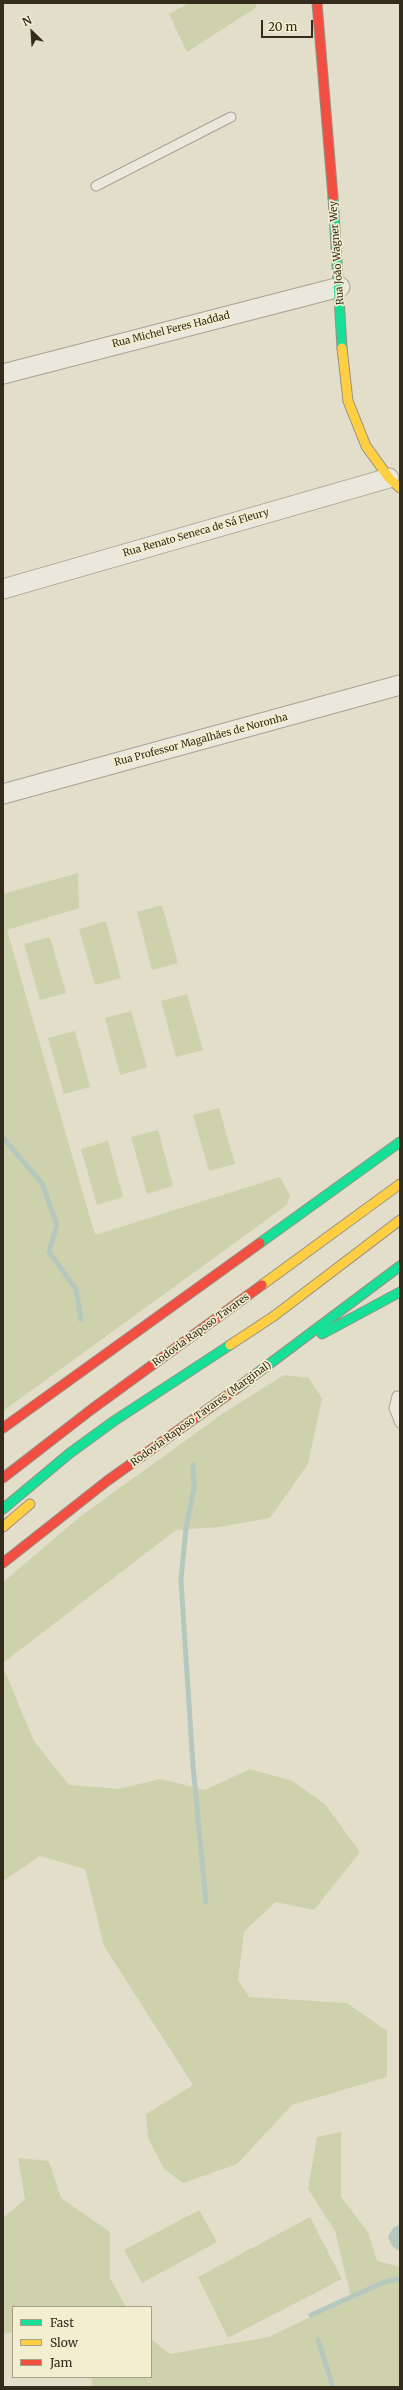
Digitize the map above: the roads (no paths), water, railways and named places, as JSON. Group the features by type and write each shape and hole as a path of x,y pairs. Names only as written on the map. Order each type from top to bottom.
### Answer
{"main road":[{"name":"Rua João Wagner Wey","path":"317,3 340,287 341,336 348,401 366,446 395,483"},
{"path":"3,1428 400,1142"},
{"name":"Rodovia Raposo Tavares","path":"3,1478 92,1409 400,1184"},
{"path":"3,1509 70,1453 114,1422 274,1316 400,1220"},
{"name":"Rodovia Raposo Tavares (Marginal)","path":"3,1563 107,1481 272,1363 400,1266"},
{"path":"272,1363 400,1292"},
{"path":"88,1451 114,1422"},
{"path":"3,1527 38,1497"}],"street":[{"name":"Rua Michel Feres Haddad","path":"3,374 340,287"},
{"name":"Rua Renato Seneca de Sá Fleury","path":"3,589 395,483"},
{"name":"Rua Professor Magalhães de Noronha","path":"3,794 400,685"}],"lane":[{"path":"96,186 231,117"},
{"path":"398,1396 394,1408 400,1423"}],"waterway":[{"path":"3,1138 42,1183 57,1225 49,1252 76,1289 81,1320"},
{"path":"193,1465 194,1488 186,1528 181,1580 193,1766 206,1902"},
{"path":"311,2315 384,2282 400,2279"},
{"path":"318,2340 333,2387"}]}
